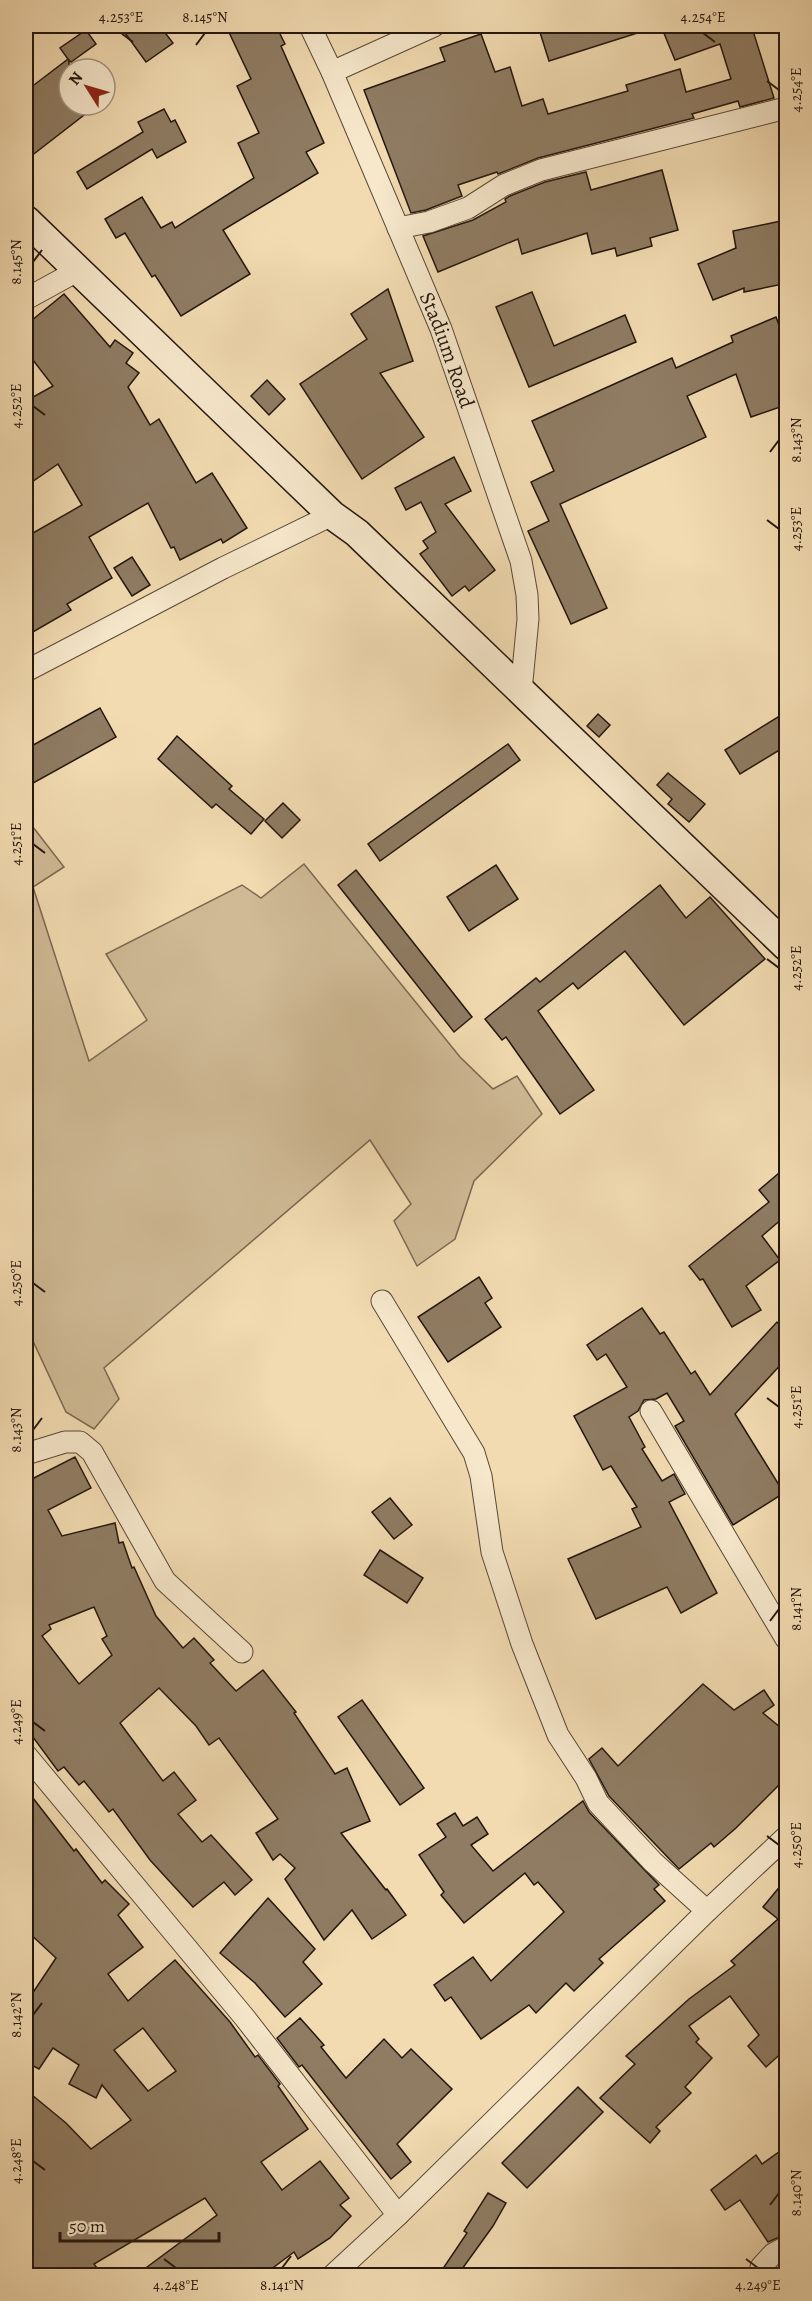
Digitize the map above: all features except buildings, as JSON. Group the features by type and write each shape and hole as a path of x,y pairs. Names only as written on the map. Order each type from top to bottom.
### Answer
{"main road":[{"path":"26,220 332,515 357,533 786,946"}],"street":[{"name":"Stadium Road","path":"310,26 332,72 441,329 520,561 527,595 528,619 521,691"},
{"path":"332,72 434,26"},
{"path":"398,228 429,222 468,208 504,185 541,170 786,108"},
{"path":"26,299 77,271"},
{"path":"26,671 223,568 332,515"},
{"path":"382,1301 474,1453 481,1476 492,1552 522,1644 558,1734 598,1803 653,1862 706,1911"},
{"path":"651,1411 786,1639"},
{"path":"26,1454 65,1442 80,1442 92,1452 165,1581 242,1652"},
{"path":"26,1755 245,2018 398,2215"},
{"path":"332,2276 398,2215 706,1911 786,1839"},
{"path":"763,2276 761,2267 773,2254 786,2247"}],"shaded area":[{"path":"26,818 64,867 33,887 89,1061 147,1020 106,954 242,885 261,898 304,864 460,1057 493,1089 517,1076 542,1114 474,1181 455,1239 417,1266 394,1221 411,1204 370,1140 104,1368 119,1399 94,1429 66,1412 26,1326"}]}
